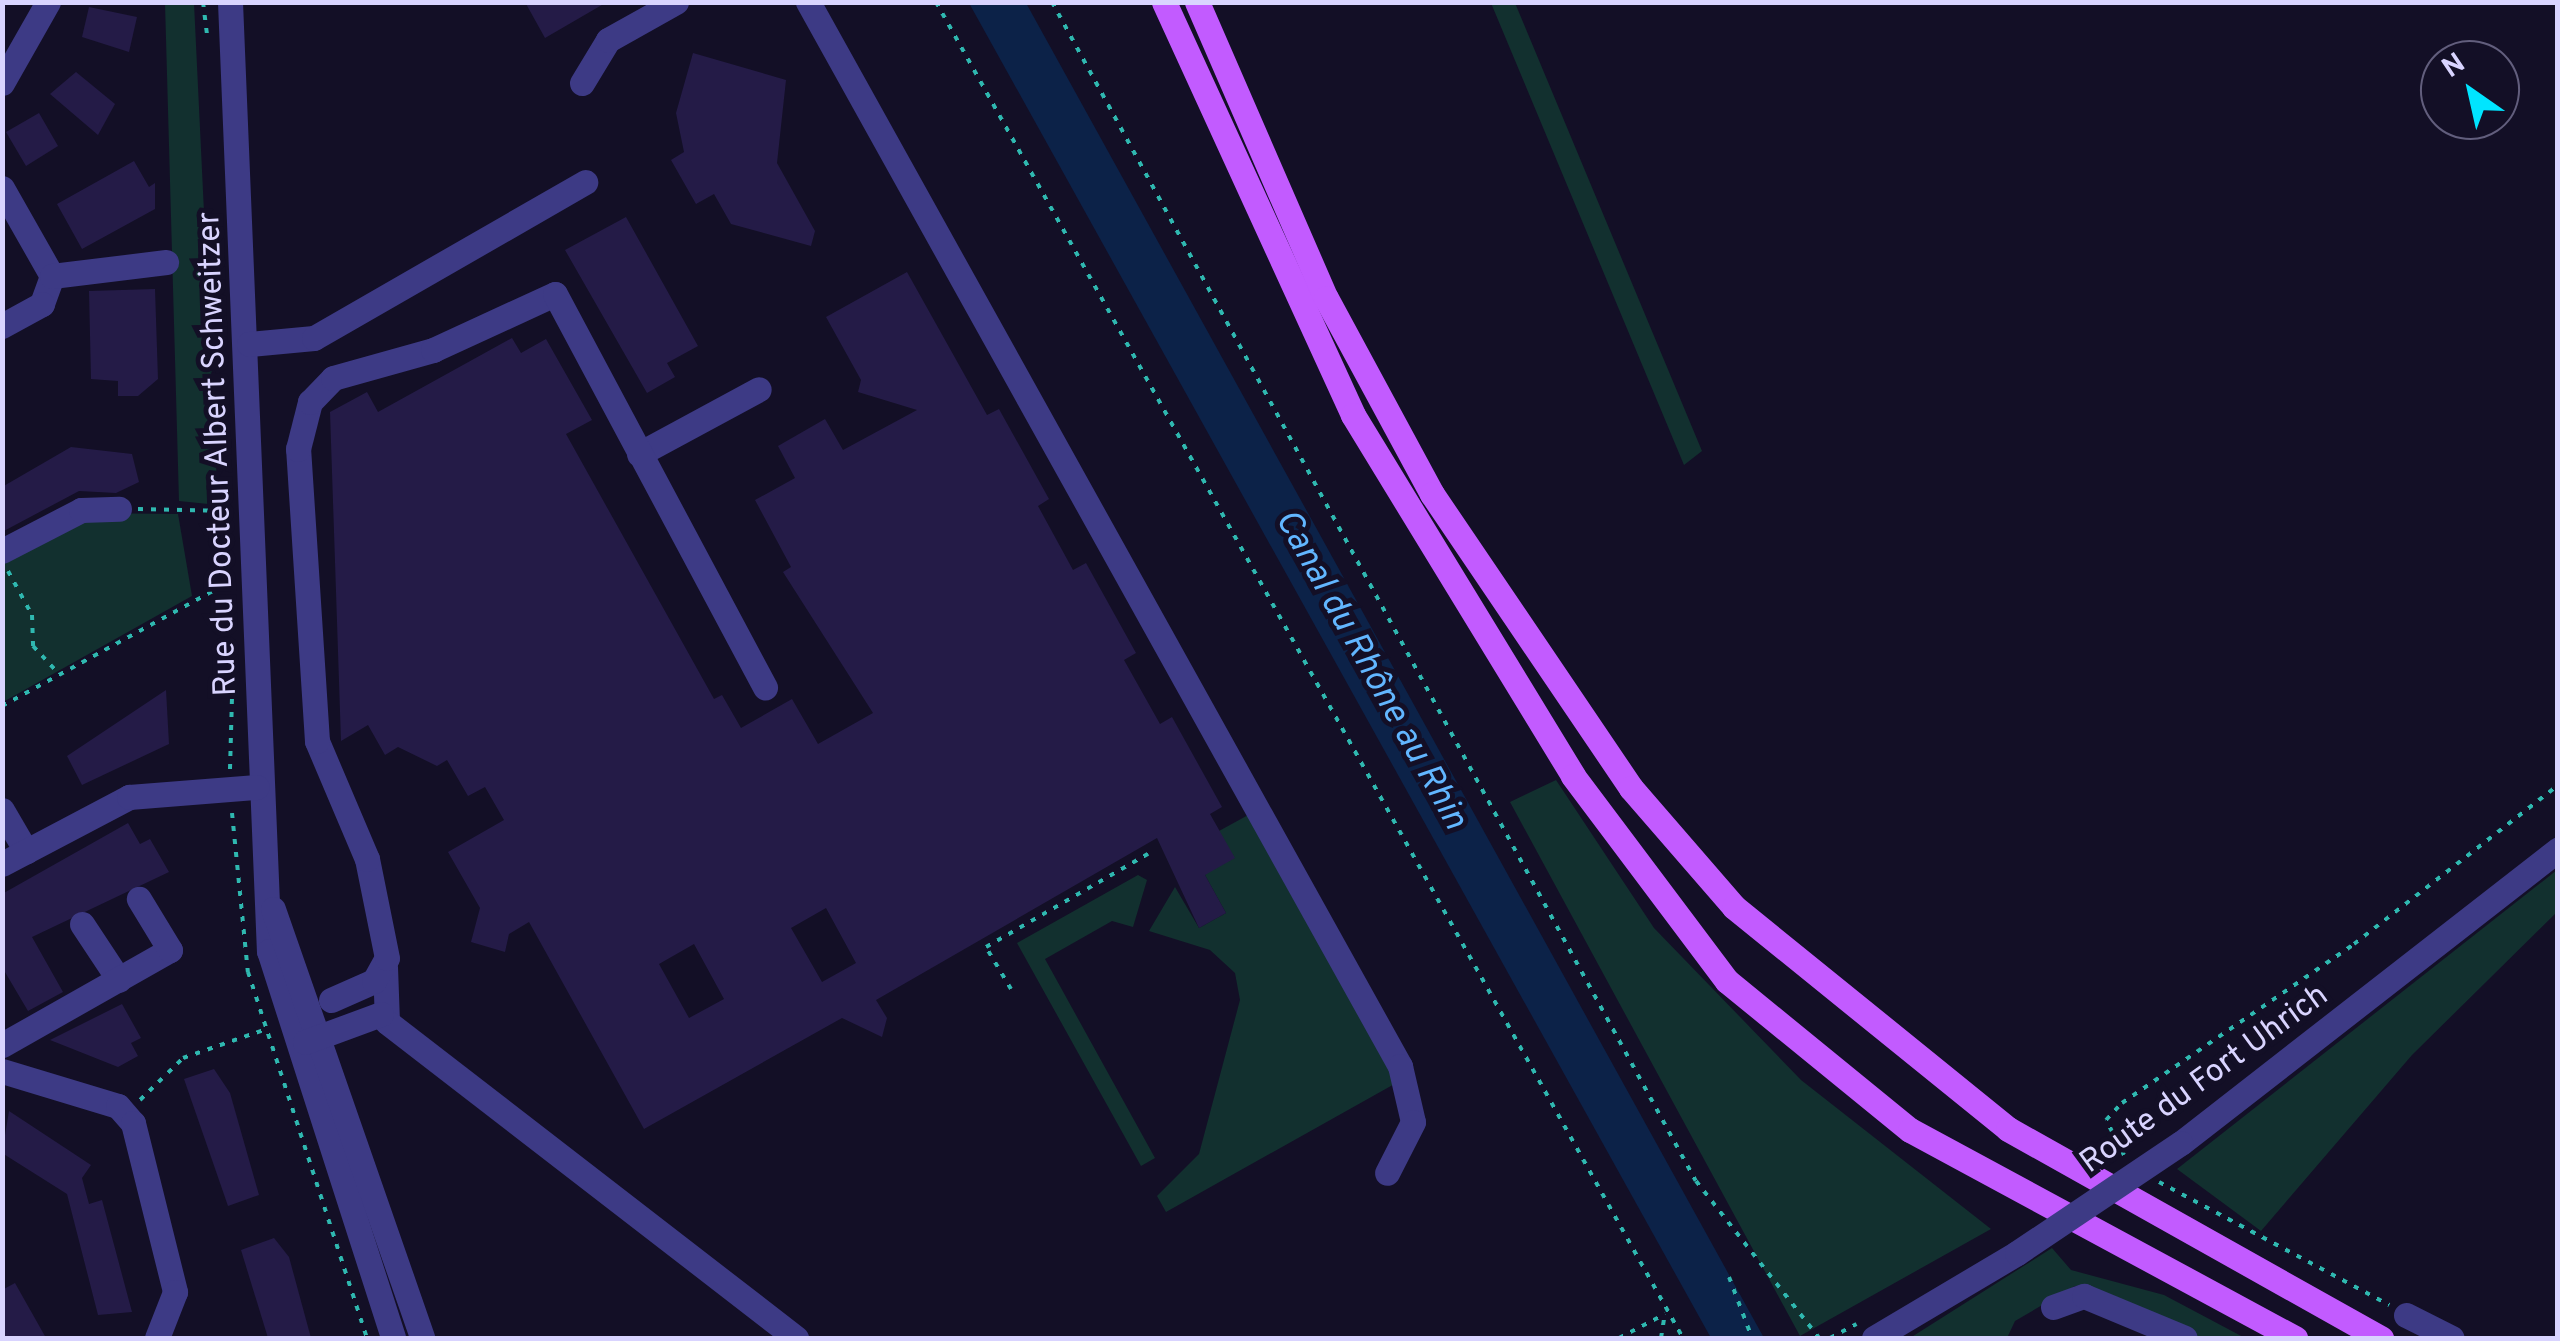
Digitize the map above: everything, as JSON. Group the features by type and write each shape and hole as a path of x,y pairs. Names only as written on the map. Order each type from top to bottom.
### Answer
{"main road":[{"path":"1164,2 1353,415 1572,776 1727,981 1910,1130 2295,1338"},
{"path":"1197,2 1326,298 1432,494 1631,788 1734,907 2008,1129 2381,1338"}],"street":[{"path":"2,83 48,2"},
{"name":"Rue du Docteur Albert Schweitzer","path":"230,2 249,344 258,788 271,903 269,951 296,1046 394,1338"},
{"path":"582,83 608,40 676,2"},
{"path":"808,2 1400,1066 1413,1122 1387,1173"},
{"path":"249,344 314,338 585,182"},
{"path":"2,188 52,276 42,304 2,326"},
{"path":"52,276 166,262"},
{"path":"381,1014 385,967 367,859 317,741 298,449 310,402 333,378 433,350 555,294 765,687"},
{"path":"640,454 759,389"},
{"path":"2,551 81,510 119,509"},
{"path":"2,864 129,797 258,788"},
{"path":"2,810 26,851"},
{"name":"Route du Fort Uhrich","path":"1874,1338 2017,1253 2181,1142 2558,850"},
{"path":"2,1046 170,950 138,899"},
{"name":"Rue du Docteur Albert Schweitzer","path":"271,903 321,1036 422,1338"},
{"path":"82,924 118,980"},
{"path":"331,1000 385,967"},
{"path":"296,1046 381,1014"},
{"path":"381,1014 796,1338"},
{"path":"2,1071 126,1114 175,1292 158,1338"},
{"path":"2053,1307 2084,1296 2185,1338"},
{"path":"2406,1315 2452,1338"}],"path":[{"path":"936,2 1665,1314 1683,1338"},
{"path":"1052,2 1696,1181 1820,1338"},
{"path":"119,509 228,511"},
{"path":"2,563 32,616 33,646 60,675"},
{"path":"2,706 231,581"},
{"path":"2120,1151 2106,1120 2122,1103 2354,944 2558,785"},
{"path":"1011,989 986,947 1148,854"},
{"path":"126,1114 183,1058 264,1030"},
{"path":"2166,1188 2406,1315"},
{"path":"1729,1277 1752,1338"},
{"path":"1619,1338 1665,1314"},
{"path":"1661,1338 1665,1314"}],"green space":[{"path":"165,3 194,3 218,505 179,501"},
{"path":"1491,3 1515,3 1702,451 1684,465"},
{"path":"82,513 178,514 192,596 3,702 2,559"},
{"path":"1556,780 1654,928 1801,1080 1991,1229 1800,1336 1510,802"},
{"path":"1250,814 1398,1082 1166,1212 1157,1196 1199,1154 1240,1000 1235,973 1210,950 1149,931 1175,887 1199,928 1226,913 1205,875 1219,831"},
{"path":"2557,870 2557,912 2412,1055 2261,1231 2177,1169"},
{"path":"1138,875 1147,880 1133,927 1112,921 1045,959 1155,1158 1141,1166 1017,943"},
{"path":"2052,1248 2071,1270 2164,1295 2245,1338 2197,1338 2075,1286 2015,1321 2007,1338 1910,1338"}],"water":[{"name":"Canal du Rhône au Rhin","path":"969,3 1026,3 1764,1338 1711,1338"}],"building":[{"path":"525,2 607,2 545,38"},
{"path":"89,7 137,17 129,52 82,37"},
{"path":"693,53 786,80 777,163 815,231 811,246 731,224 714,194 696,204 671,160 684,152 676,113"},
{"path":"76,72 115,104 98,135 50,94"},
{"path":"39,113 58,146 26,166 6,132"},
{"path":"134,161 149,187 155,183 155,209 82,249 57,204"},
{"path":"626,217 698,346 667,363 675,377 647,393 565,250"},
{"path":"907,272 987,415 999,409 1049,499 1038,506 1073,570 1086,563 1136,653 1124,660 1160,724 1172,717 1222,807 1210,814 1235,858 1205,875 1226,913 1199,928 1157,838 876,1000 887,1018 882,1037 842,1018 644,1129 529,922 509,934 505,952 471,942 480,908 448,852 504,820 485,787 468,796 447,760 437,766 398,747 385,755 368,725 341,741 330,412 367,392 378,412 512,338 521,353 546,339 592,420 566,434 714,699 722,695 741,728 792,699 818,744 873,713 783,572 791,567 755,500 795,478 778,446 825,419 843,450 917,410 858,392 861,380 826,317","holes":["826,908 856,963 822,982 791,928","694,944 724,999 689,1018 659,964"]},
{"path":"155,289 158,379 138,396 118,396 118,381 91,379 89,291"},
{"path":"71,447 132,454 139,482 116,493 79,491 2,532 2,487"},
{"path":"166,690 169,744 82,785 67,756"},
{"path":"128,823 140,844 150,839 169,872 32,937 63,992 28,1011 2,967 2,894"},
{"path":"122,1004 141,1038 131,1043 138,1056 118,1067 50,1040"},
{"path":"214,1069 230,1093 259,1195 228,1206 184,1079"},
{"path":"9,1111 91,1165 82,1178 89,1204 102,1200 132,1312 98,1315 67,1194 2,1153"},
{"path":"274,1238 289,1257 311,1338 268,1338 241,1250"},
{"path":"15,1283 46,1338 2,1338 2,1290"}]}
